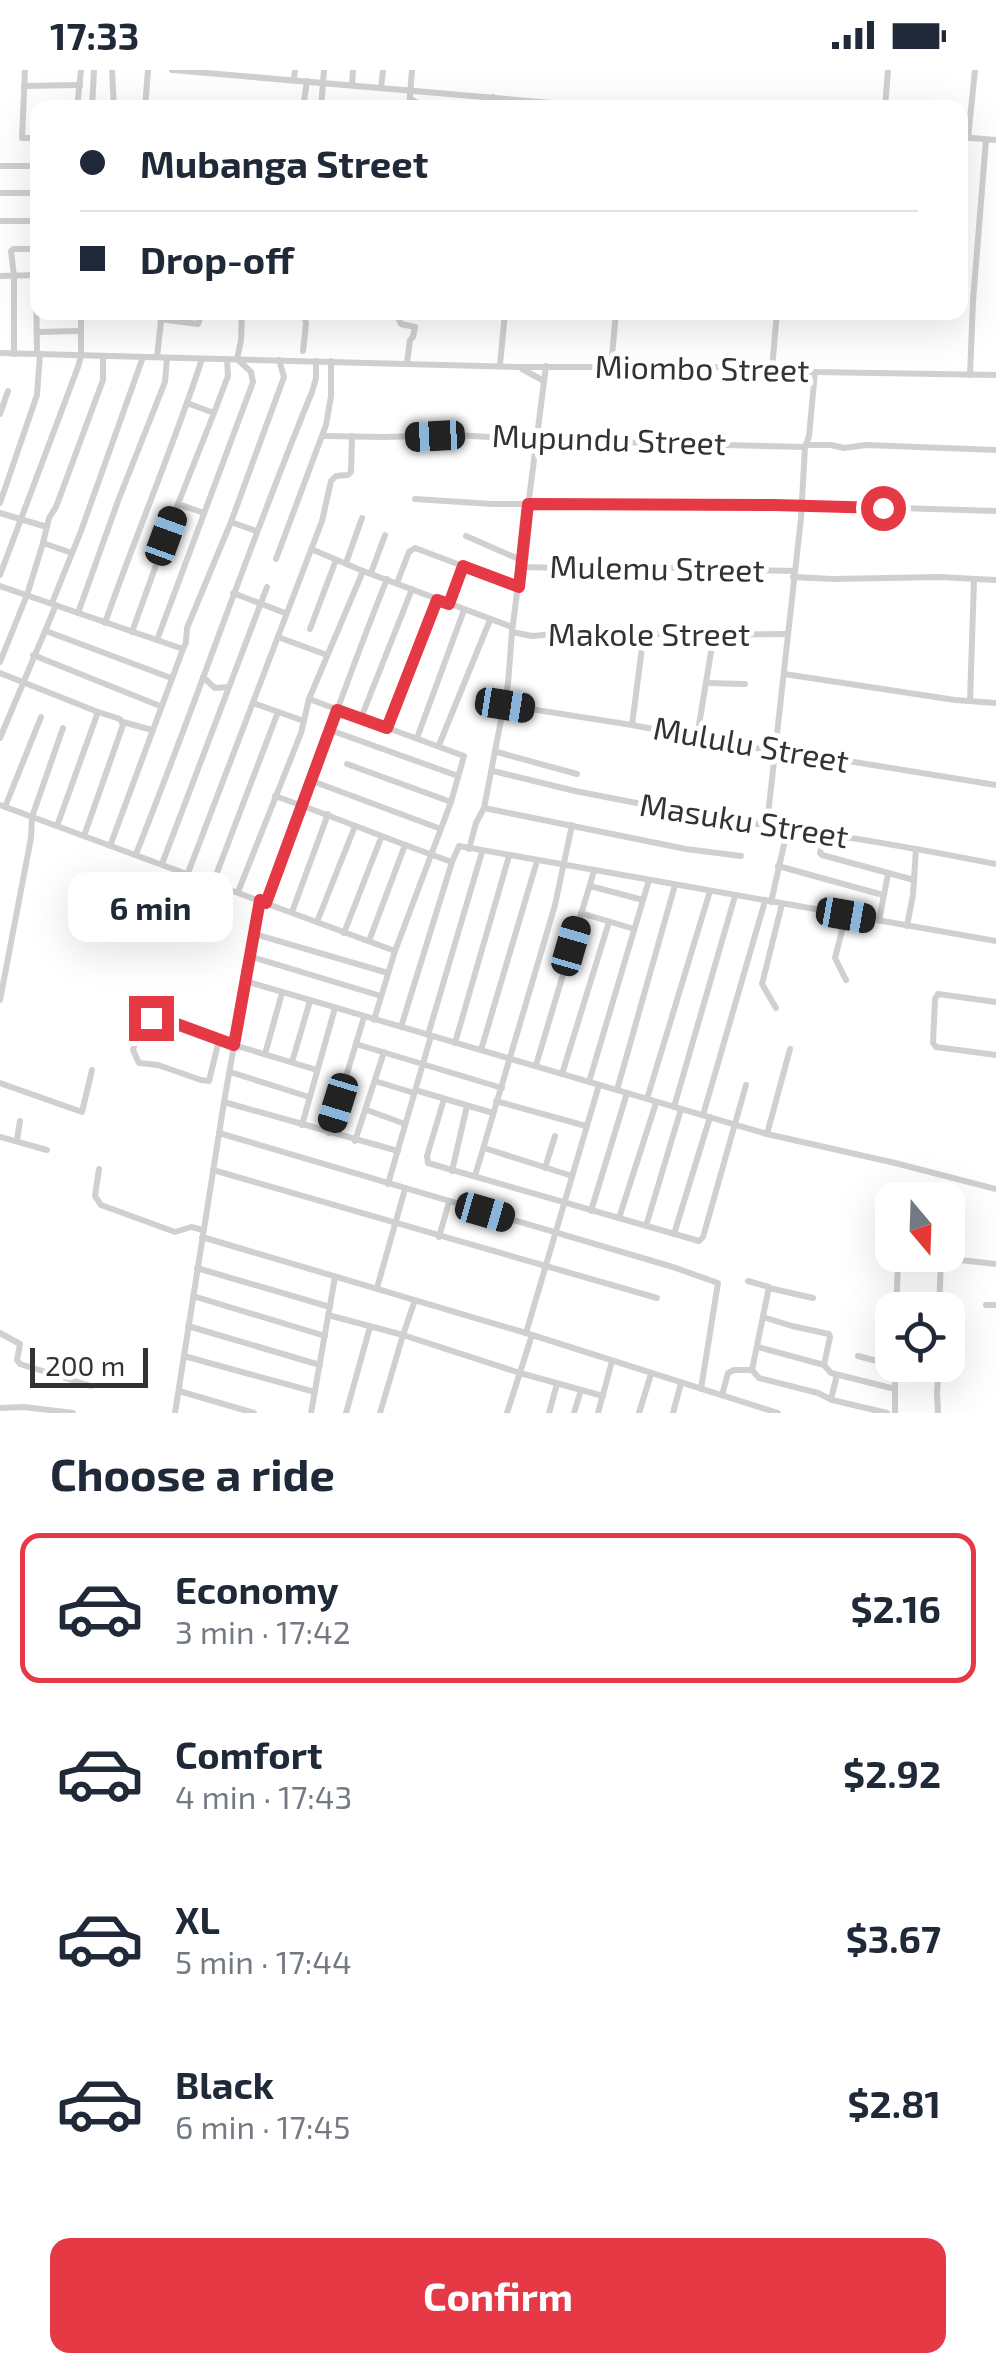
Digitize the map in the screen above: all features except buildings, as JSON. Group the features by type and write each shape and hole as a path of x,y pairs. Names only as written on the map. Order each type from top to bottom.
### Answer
{"street":[{"path":"25,70 22,138 30,138"},
{"path":"78,100 81,70"},
{"path":"92,100 94,70"},
{"path":"112,70 114,100"},
{"path":"146,100 148,70"},
{"path":"172,70 263,74 500,100"},
{"path":"294,80 295,70"},
{"path":"322,100 324,70"},
{"path":"352,85 353,70"},
{"path":"381,88 383,70"},
{"path":"409,100 412,70"},
{"path":"886,100 888,70"},
{"path":"968,113 975,70"},
{"path":"304,100 308,81"},
{"path":"24,86 80,85"},
{"path":"305,92 322,93"},
{"path":"23,110 30,110"},
{"path":"968,138 996,140"},
{"path":"970,375 986,140"},
{"path":"0,166 30,166"},
{"path":"0,193 30,193"},
{"path":"0,221 30,221"},
{"path":"14,354 12,250 30,249"},
{"path":"0,276 30,275"},
{"path":"0,503 37,395 38,320"},
{"path":"0,575 81,356 81,320"},
{"path":"157,357 161,320"},
{"path":"157,640 254,382 254,375 237,359 242,320"},
{"path":"303,351 305,320"},
{"path":"400,320 415,327 408,363"},
{"path":"500,365 504,320"},
{"path":"611,367 615,320"},
{"path":"772,369 777,320"},
{"path":"38,332 80,331"},
{"name":"Miombo Street","path":"0,354 996,375"},
{"path":"0,662 103,380 103,356"},
{"path":"0,738 46,631 143,357"},
{"path":"78,613 165,382 167,358"},
{"path":"132,632 228,376 227,358"},
{"path":"105,623 202,359"},
{"path":"110,846 185,646 187,628 284,378 279,360"},
{"path":"136,854 312,392 316,360"},
{"path":"276,559 323,436 331,361"},
{"path":"469,849 484,808 505,705 546,366"},
{"path":"516,367 544,381"},
{"path":"766,824 815,372"},
{"path":"0,414 8,391"},
{"path":"187,403 214,413"},
{"name":"Mupundu Street","path":"323,436 455,434 537,440 996,450"},
{"path":"188,874 324,514 331,481 352,472 352,436"},
{"path":"415,499 996,511"},
{"path":"178,504 204,513"},
{"path":"0,513 47,527"},
{"path":"346,564 362,518"},
{"path":"231,522 256,531"},
{"path":"238,892 302,733 309,700 327,655 385,535"},
{"path":"466,536 521,564"},
{"path":"43,543 72,553"},
{"path":"397,583 412,548 519,587"},
{"name":"Makole Street","path":"311,549 532,636 588,631 787,634"},
{"path":"310,629 336,560"},
{"name":"Mulemu Street","path":"521,564 612,569 629,566 832,579 940,576 996,580"},
{"path":"449,604 463,566"},
{"path":"175,1413 254,934 387,579"},
{"path":"970,700 974,580"},
{"path":"0,586 182,649"},
{"path":"162,864 267,586"},
{"path":"361,718 412,589"},
{"path":"233,593 285,613"},
{"path":"387,728 437,600"},
{"path":"417,738 464,610"},
{"path":"438,746 490,620"},
{"path":"46,631 170,678"},
{"path":"632,724 644,632"},
{"path":"278,638 327,655"},
{"path":"697,737 711,652"},
{"path":"34,655 160,706"},
{"path":"0,673 152,730"},
{"path":"784,674 996,703"},
{"path":"203,677 215,688 230,687"},
{"path":"706,683 745,684"},
{"path":"309,700 464,756 374,1020"},
{"path":"253,703 304,721"},
{"name":"Mululu Street","path":"505,705 996,785"},
{"path":"57,826 98,712"},
{"path":"213,883 278,712"},
{"path":"41,717 2,806 395,951"},
{"path":"84,836 123,722"},
{"path":"0,1000 32,817 64,728"},
{"path":"330,730 458,776"},
{"path":"496,752 577,774"},
{"path":"347,764 451,802"},
{"name":"Masuku Street","path":"493,771 698,816 709,814 996,864"},
{"path":"312,781 441,829"},
{"path":"276,796 452,862"},
{"path":"484,808 686,849 742,856"},
{"path":"292,912 328,814"},
{"path":"475,1176 511,1058 572,825"},
{"path":"316,922 355,826"},
{"path":"674,1234 788,827"},
{"path":"824,834 822,856 914,880"},
{"path":"344,932 381,838"},
{"path":"369,941 406,846"},
{"path":"401,1027 458,847 996,941"},
{"path":"907,926 916,849"},
{"path":"388,1184 482,852"},
{"path":"455,1043 509,856"},
{"path":"482,1050 537,861"},
{"path":"778,866 883,896"},
{"path":"536,1066 594,871"},
{"path":"879,921 888,874"},
{"path":"589,1082 649,880"},
{"path":"616,1090 676,884"},
{"path":"590,886 643,900"},
{"path":"647,1099 710,891"},
{"path":"646,1226 736,896"},
{"path":"776,1008 762,984 782,904"},
{"path":"581,912 634,929"},
{"path":"846,915 835,958 846,980"},
{"path":"562,1074 609,922"},
{"path":"254,934 388,973"},
{"path":"250,956 381,996"},
{"path":"245,980 767,1134 996,1189"},
{"path":"265,1054 282,993"},
{"path":"996,1002 938,994 932,1043 936,1047 996,1055"},
{"path":"292,1062 310,1001"},
{"path":"302,1125 336,1008"},
{"path":"219,1040 209,1081 158,1064 139,1063 133,1050 138,1034 154,1017 318,1070"},
{"path":"329,1133 364,1017"},
{"path":"356,1044 502,1088"},
{"path":"767,1134 790,1049"},
{"path":"355,1141 384,1052"},
{"path":"82,1112 92,1070"},
{"path":"230,1072 310,1098"},
{"path":"375,1081 493,1113"},
{"path":"0,1083 93,1118"},
{"path":"507,1413 599,1085"},
{"path":"444,1099 428,1163 699,1241 746,1085"},
{"path":"591,1210 627,1093"},
{"path":"496,1101 586,1126"},
{"path":"224,1102 398,1151"},
{"path":"619,1218 656,1102"},
{"path":"452,1170 467,1106"},
{"path":"366,1110 405,1124"},
{"path":"16,1140 20,1122"},
{"path":"219,1133 718,1283 700,1389"},
{"path":"545,1168 554,1136"},
{"path":"0,1137 47,1150"},
{"path":"484,1148 572,1176"},
{"path":"99,1169 94,1196 101,1204 175,1232 190,1227 335,1277 778,1413"},
{"path":"214,1170 656,1298"},
{"path":"377,1288 405,1189"},
{"path":"439,1236 449,1202"},
{"path":"965,1261 996,1264"},
{"path":"198,1268 370,1327 602,1396"},
{"path":"312,1413 335,1277"},
{"path":"748,1281 813,1298"},
{"path":"752,1370 769,1288"},
{"path":"193,1296 325,1336"},
{"path":"380,1413 415,1300"},
{"path":"986,1305 996,1306"},
{"path":"763,1316 829,1334 824,1364"},
{"path":"188,1326 320,1365"},
{"path":"346,1413 370,1327"},
{"path":"0,1333 20,1344 20,1364 91,1386"},
{"path":"758,1346 824,1364 837,1375 895,1388"},
{"path":"184,1356 315,1392"},
{"path":"858,1356 875,1360"},
{"path":"598,1413 612,1361"},
{"path":"722,1395 728,1373 752,1370 759,1378 891,1413 895,1382"},
{"path":"639,1413 651,1374"},
{"path":"831,1400 837,1375"},
{"path":"938,1382 938,1413"},
{"path":"672,1413 682,1383"},
{"path":"549,1413 558,1384"},
{"path":"574,1413 580,1390"},
{"path":"178,1391 254,1413"},
{"path":"0,1408 73,1413"}],"route":[{"path":"151,1018 158,1017 234,1045 260,900 266,903 337,710 387,728 437,600 449,604 463,566 519,587 528,504 883,508"}]}
